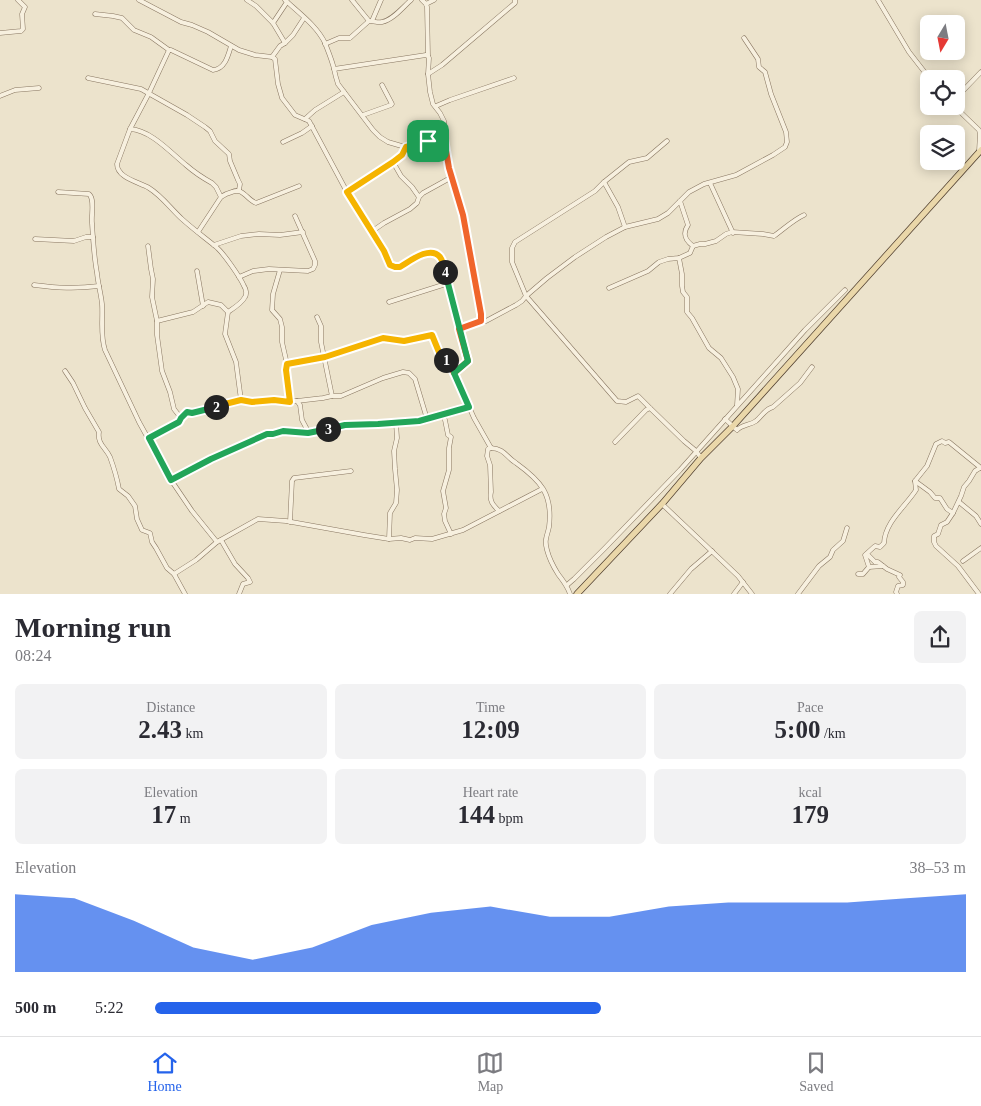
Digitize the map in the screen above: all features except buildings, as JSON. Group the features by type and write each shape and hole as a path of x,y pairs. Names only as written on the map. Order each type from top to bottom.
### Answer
{"main road":[{"path":"577,594 662,504 701,458 733,426 980,151"}],"street":[{"path":"0,33 21,31 23,28 22,14 25,7 18,0"},
{"path":"139,0 181,22 192,25 221,39 231,46 255,56 272,57"},
{"path":"247,0 273,23 285,43"},
{"path":"352,0 371,21 381,22 394,16 411,0"},
{"path":"325,44 339,38 350,38 371,21 381,0"},
{"path":"422,0 426,4 428,74 432,100 444,121 447,158 465,222 481,321"},
{"path":"426,4 434,0"},
{"path":"428,74 442,65 497,20 515,3 515,0"},
{"path":"878,0 909,52 923,70"},
{"path":"273,23 286,1 317,30 325,44 338,84 380,137 388,142 406,147 444,139"},
{"path":"95,14 122,18 134,30 151,37 169,50 213,70 222,66 231,46"},
{"path":"272,57 280,46 293,35 304,18"},
{"path":"459,329 481,321 486,322 496,317 522,301 547,278 575,257 625,227 658,219 668,213 680,200 697,187 729,178 785,147 787,142 786,132 771,94 765,72 759,66 758,59 744,38"},
{"path":"169,50 130,129 117,164 118,171 156,193 189,225 214,245 244,285 245,297 242,302 228,312 225,334 236,362 241,400"},
{"path":"334,69 428,56"},
{"path":"272,57 276,64 278,84 282,98 295,115 309,121 347,192 384,251 390,265 400,267 428,252 441,258 468,361 454,373"},
{"path":"965,89 981,72"},
{"path":"88,78 141,89 206,127 215,141 229,154 240,184 239,190"},
{"path":"436,106 514,78"},
{"path":"363,115 391,106 392,104 382,86"},
{"path":"0,96 15,90 39,88"},
{"path":"305,119 315,110 344,92"},
{"path":"963,115 980,134 980,151"},
{"path":"283,142 312,126"},
{"path":"130,129 150,136 168,149 185,165 212,183 221,197"},
{"path":"668,141 647,158 629,162 596,191 515,242 512,248 512,262 526,296 617,401 626,402 638,396 701,458"},
{"path":"347,192 393,162 402,155 406,147"},
{"path":"393,162 401,176 419,197"},
{"path":"371,232 410,209 417,203 423,193 452,177"},
{"path":"604,182 618,207 625,227"},
{"path":"710,183 733,233"},
{"path":"198,232 221,197 236,190 244,193 256,203 300,186"},
{"path":"58,192 89,194 92,196 93,237 102,304 102,341 105,350 139,422 171,480 192,511 248,578 250,582 243,584 239,594"},
{"path":"680,200 688,225 684,230 684,236 693,246"},
{"path":"693,246 716,241 726,234 733,233 774,236 794,220 804,215"},
{"path":"238,277 253,271 269,269 308,271 313,269 315,261 295,216"},
{"path":"214,245 241,236 258,234 280,235 303,232"},
{"path":"35,239 74,241 93,237"},
{"path":"148,246 153,279 152,297 157,321 162,371 174,409 181,418"},
{"path":"609,288 648,271 659,262 679,258 690,253 693,246"},
{"path":"679,258 682,286 688,297 687,312 708,348 721,358 733,377 738,389 737,406"},
{"path":"280,270 273,294 272,310 280,320 282,327 282,342 287,364 290,402"},
{"path":"197,271 203,306"},
{"path":"389,302 449,283"},
{"path":"34,285 59,289 99,286"},
{"path":"567,585 680,470 810,325 845,290"},
{"path":"157,321 194,312 208,302 221,305 228,312"},
{"path":"317,317 321,326 321,342 332,396"},
{"path":"287,364 325,357 383,338 404,341 432,335 441,357 446,360 454,373 469,407 491,448 501,450 533,476 549,499 549,520 545,542 549,559 567,585 570,594"},
{"path":"725,420 737,430 740,427 755,422 768,408 773,407 800,383 812,367"},
{"path":"65,370 73,383 78,397 99,432 98,436 114,468 119,489 128,496 135,506 137,519 142,530 150,533 152,542 185,594"},
{"path":"149,438 179,422 187,412 192,413 241,400 252,402 274,400 290,402 345,395 399,373 412,375 415,379 427,419"},
{"path":"297,401 300,405 302,420 308,433"},
{"path":"171,480 211,459 267,434 283,431 319,432 345,425 411,422 469,407"},
{"path":"614,442 650,408"},
{"path":"442,414 448,435 451,437 449,470 444,491 445,521 451,534"},
{"path":"389,538 390,513 396,503 397,490 394,469 394,451 397,438 396,423"},
{"path":"869,567 865,555 875,546 880,547 884,543 884,536 888,529 916,490 915,481 927,466 936,444 942,441 945,443 949,442 980,468 975,471 962,491 962,496 947,522 941,525 938,534 934,536 934,542 958,566 979,594"},
{"path":"491,448 487,452 490,465 490,497 492,503 499,511"},
{"path":"290,522 292,481 294,478 352,471"},
{"path":"915,481 935,498 940,498 947,509 953,513"},
{"path":"174,574 196,560 219,541 258,520 290,522 389,538 427,540 463,530 542,489"},
{"path":"959,502 976,516 981,524"},
{"path":"662,504 712,551 743,582 752,594"},
{"path":"798,594 819,566 830,557 833,550 843,541 847,528"},
{"path":"963,561 981,548"},
{"path":"670,594 691,569 712,551"},
{"path":"867,554 875,562 900,575 899,577 903,585 898,586 897,594"},
{"path":"858,574 863,574 869,567 883,566"},
{"path":"734,594 743,582"}],"route":[{"path":"428,141 406,147 402,155 393,162 347,192 384,251 390,265 400,267 428,252 434,253 441,258 449,283 459,329 468,359 468,361 454,373 469,407 419,421 345,425 308,433 283,431 267,434 211,459 171,480 149,438 179,422 187,412 192,413 241,400 252,402 274,400 290,402 287,364 325,357 383,338 404,341 430,335 433,337 441,357 446,360 454,373 468,361 459,329 481,321 477,288 463,215 449,168 444,139 428,141"}]}
